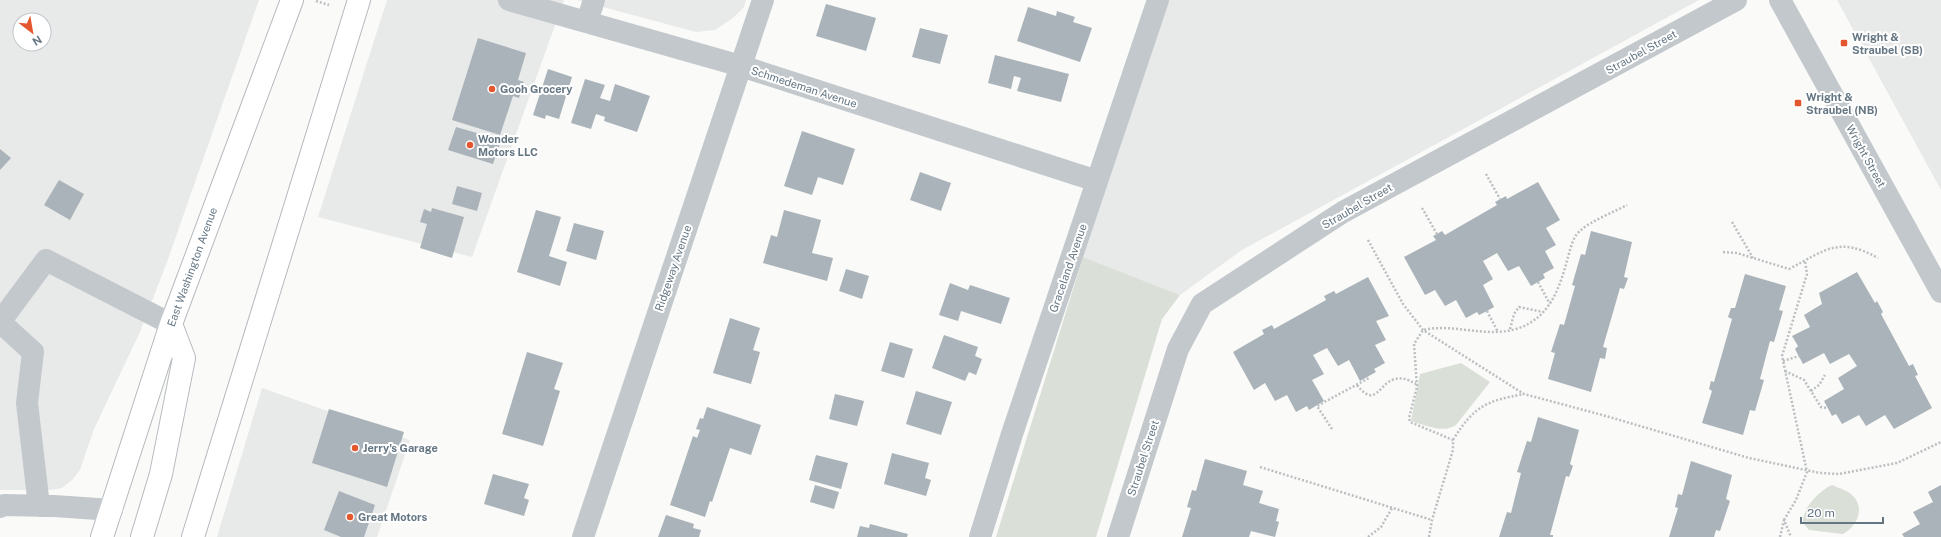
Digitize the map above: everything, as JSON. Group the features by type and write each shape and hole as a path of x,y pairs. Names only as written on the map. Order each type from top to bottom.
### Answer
{"main road":[{"name":"East Washington Avenue","path":"102,537 171,324 292,0"},
{"path":"194,537 359,0"},
{"path":"142,537 161,474 184,358 171,324"}],"street":[{"name":"Schmedeman Avenue","path":"510,0 741,66 1097,181"},
{"path":"587,22 594,0"},
{"name":"Ridgeway Avenue","path":"583,537 763,0"},
{"name":"Graceland Avenue","path":"980,537 1012,434 1158,0"},
{"name":"Straubel Street","path":"1118,537 1178,348 1202,304 1343,212 1736,0"},
{"name":"Wright Street","path":"1780,0 1941,292"},
{"path":"39,506 27,403 33,352 0,322 46,260 171,324"},
{"path":"0,507 4,505 112,510"}],"path":[{"path":"316,1 329,5"},
{"path":"1486,174 1500,199"},
{"path":"1453,440 1410,422 1408,418 1416,384 1414,344 1422,330 1432,328 1450,328 1485,333 1498,332 1516,329 1533,321 1551,304 1561,283 1573,240 1581,230 1627,205"},
{"path":"1422,208 1437,234"},
{"path":"1732,222 1753,258"},
{"path":"1368,240 1403,304 1422,330 1524,394 1606,416 1748,458 1807,472 1839,474 1897,463 1941,442"},
{"path":"1723,252 1737,253 1789,268 1805,261 1823,250 1841,247 1861,249 1878,258"},
{"path":"1780,537 1784,520 1796,500 1807,472 1782,356 1807,274 1805,261"},
{"path":"1538,282 1551,304"},
{"path":"1510,329 1514,314 1519,307 1544,312"},
{"path":"1487,311 1498,332"},
{"path":"1783,361 1799,356"},
{"path":"1784,370 1804,380 1821,406 1828,408"},
{"path":"1812,391 1826,374"},
{"path":"1332,429 1317,406 1369,378"},
{"path":"1357,385 1364,394 1372,396 1380,392 1385,383 1393,379 1406,378 1416,384"},
{"path":"1429,537 1432,520 1453,450 1453,440 1467,418 1489,402 1524,394"},
{"path":"1260,467 1432,520"},
{"path":"1368,537 1381,527 1392,508"},
{"path":"1784,520 1791,537"}],"shaded area":[{"path":"0,0 259,0 167,262 140,332 94,429 80,470 72,480 62,488 51,490 0,490"},
{"path":"387,0 564,0 472,257 318,217"},
{"path":"577,0 746,0 744,7 733,18 715,30 696,32"},
{"path":"1167,0 1699,0 1242,250 1180,295 1083,257"},
{"path":"1837,0 1941,0 1941,190"},
{"path":"1083,257 1180,295 1162,319 1096,537 996,537"},
{"path":"1461,363 1490,382 1456,425 1451,428 1440,429 1411,421 1420,374"},
{"path":"262,388 410,440 377,537 217,537"},
{"path":"1832,485 1848,492 1856,500 1859,511 1856,522 1843,534 1809,530 1803,523 1803,517 1808,506 1822,491"}],"building":[{"path":"826,4 876,18 866,51 816,36"},
{"path":"1028,7 1056,16 1057,11 1075,17 1073,22 1092,28 1080,62 1017,41"},
{"path":"920,28 948,35 940,64 912,57"},
{"name":"Gooh Grocery","path":"478,38 526,53 518,80 524,82 519,98 513,96 500,135 452,120"},
{"path":"995,55 1069,74 1061,102 1017,91 1021,78 1014,76 1011,89 988,83"},
{"path":"548,69 572,77 559,119 546,115 545,119 533,115"},
{"path":"585,79 605,85 600,98 610,101 615,84 650,96 637,132 604,121 605,117 596,114 591,129 571,123"},
{"path":"456,127 501,140 493,164 448,150"},
{"path":"802,131 855,149 843,185 818,177 812,195 784,186"},
{"path":"0,149 11,158 0,170"},
{"path":"920,172 951,183 941,211 910,200"},
{"path":"59,180 84,194 70,220 44,205"},
{"path":"1538,182 1560,220 1546,228 1556,245 1545,251 1554,268 1543,274 1545,278 1531,286 1519,266 1508,271 1497,253 1483,261 1493,279 1483,285 1494,307 1479,315 1477,312 1466,318 1456,300 1445,306 1435,290 1425,295 1404,257 1436,240 1433,236 1442,231 1445,235 1497,205 1495,202 1506,196 1507,199"},
{"path":"457,186 482,193 477,211 452,204"},
{"path":"432,208 464,217 452,258 420,248 427,224 420,222 424,209 431,212"},
{"path":"536,210 561,217 549,256 567,262 560,286 517,272"},
{"path":"784,210 821,220 812,253 833,258 827,281 763,263 771,235 777,237"},
{"path":"574,223 604,231 596,260 566,251"},
{"path":"1591,231 1632,242 1624,277 1628,278 1624,289 1620,288 1603,347 1607,348 1605,359 1600,358 1591,392 1548,379 1555,353 1551,352 1560,324 1564,325 1575,286 1572,285 1581,254 1585,255"},
{"path":"846,269 869,276 862,299 839,291"},
{"path":"1857,272 1875,303 1877,301 1883,312 1881,314 1909,366 1913,364 1918,375 1915,376 1932,408 1894,429 1885,415 1866,426 1859,415 1842,424 1836,414 1832,416 1824,401 1844,389 1838,378 1857,366 1849,354 1830,364 1824,353 1803,364 1795,349 1798,346 1792,336 1810,327 1804,315 1822,304 1819,293"},
{"path":"1745,274 1786,286 1779,310 1783,311 1774,342 1770,341 1760,379 1764,380 1755,411 1750,410 1743,435 1702,423 1712,391 1709,389 1711,381 1714,382 1732,319 1728,317 1731,308 1735,308"},
{"path":"1368,277 1389,316 1376,321 1386,340 1375,345 1385,363 1374,369 1376,372 1360,381 1349,360 1338,366 1327,348 1313,355 1324,374 1312,380 1324,401 1309,410 1307,406 1296,412 1287,395 1275,401 1265,383 1254,390 1233,352 1264,334 1262,330 1272,325 1274,329 1326,300 1324,296 1334,291 1336,294"},
{"path":"950,283 968,290 970,285 1010,298 1001,324 961,311 958,321 939,315"},
{"path":"730,318 760,328 753,350 760,352 751,384 713,373"},
{"path":"944,335 978,347 975,356 982,359 976,375 969,372 965,381 932,368"},
{"path":"890,342 913,349 904,378 881,371"},
{"path":"527,352 563,363 554,389 560,391 543,446 502,434"},
{"path":"916,391 952,402 941,435 906,424"},
{"path":"835,394 864,401 857,426 829,419"},
{"path":"707,407 761,425 751,455 730,448 712,502 710,501 705,517 670,505 693,436 697,438 700,430 696,429 700,418 703,419"},
{"path":"329,409 404,432 387,487 312,463"},
{"path":"1538,417 1579,430 1570,464 1573,466 1569,477 1566,476 1550,535 1553,535 1553,537 1499,537 1507,512 1511,513 1521,473 1517,472 1527,441 1531,442"},
{"path":"892,453 929,463 925,478 931,480 926,496 884,484"},
{"path":"816,455 848,463 841,489 809,480"},
{"path":"1205,459 1247,471 1243,485 1263,491 1259,503 1279,509 1276,521 1279,522 1275,537 1251,531 1249,537 1182,537 1191,508 1187,507 1192,490 1196,491"},
{"path":"1691,461 1732,475 1726,499 1730,501 1720,531 1716,530 1714,537 1669,537 1678,508 1675,507 1678,494 1682,495"},
{"path":"493,474 529,484 524,498 529,500 524,516 484,504"},
{"path":"815,485 839,492 834,509 810,502"},
{"path":"1941,485 1941,537 1904,537 1902,534 1920,524 1913,512 1933,502 1928,492"},
{"path":"339,491 375,505 364,537 341,537 324,530"},
{"path":"666,515 694,524 693,528 701,530 699,537 658,537"},
{"path":"870,524 908,534 907,537 857,537 860,526 869,528"}],"place":[{"name":"Wright & Straubel (SB)","path":"1844,43"},
{"name":"Gooh Grocery","path":"492,89"},
{"name":"Wright & Straubel (NB)","path":"1798,103"},
{"name":"Wonder Motors LLC","path":"470,145"},
{"name":"Jerry's Garage","path":"355,448"},
{"name":"Great Motors","path":"350,517"}]}
